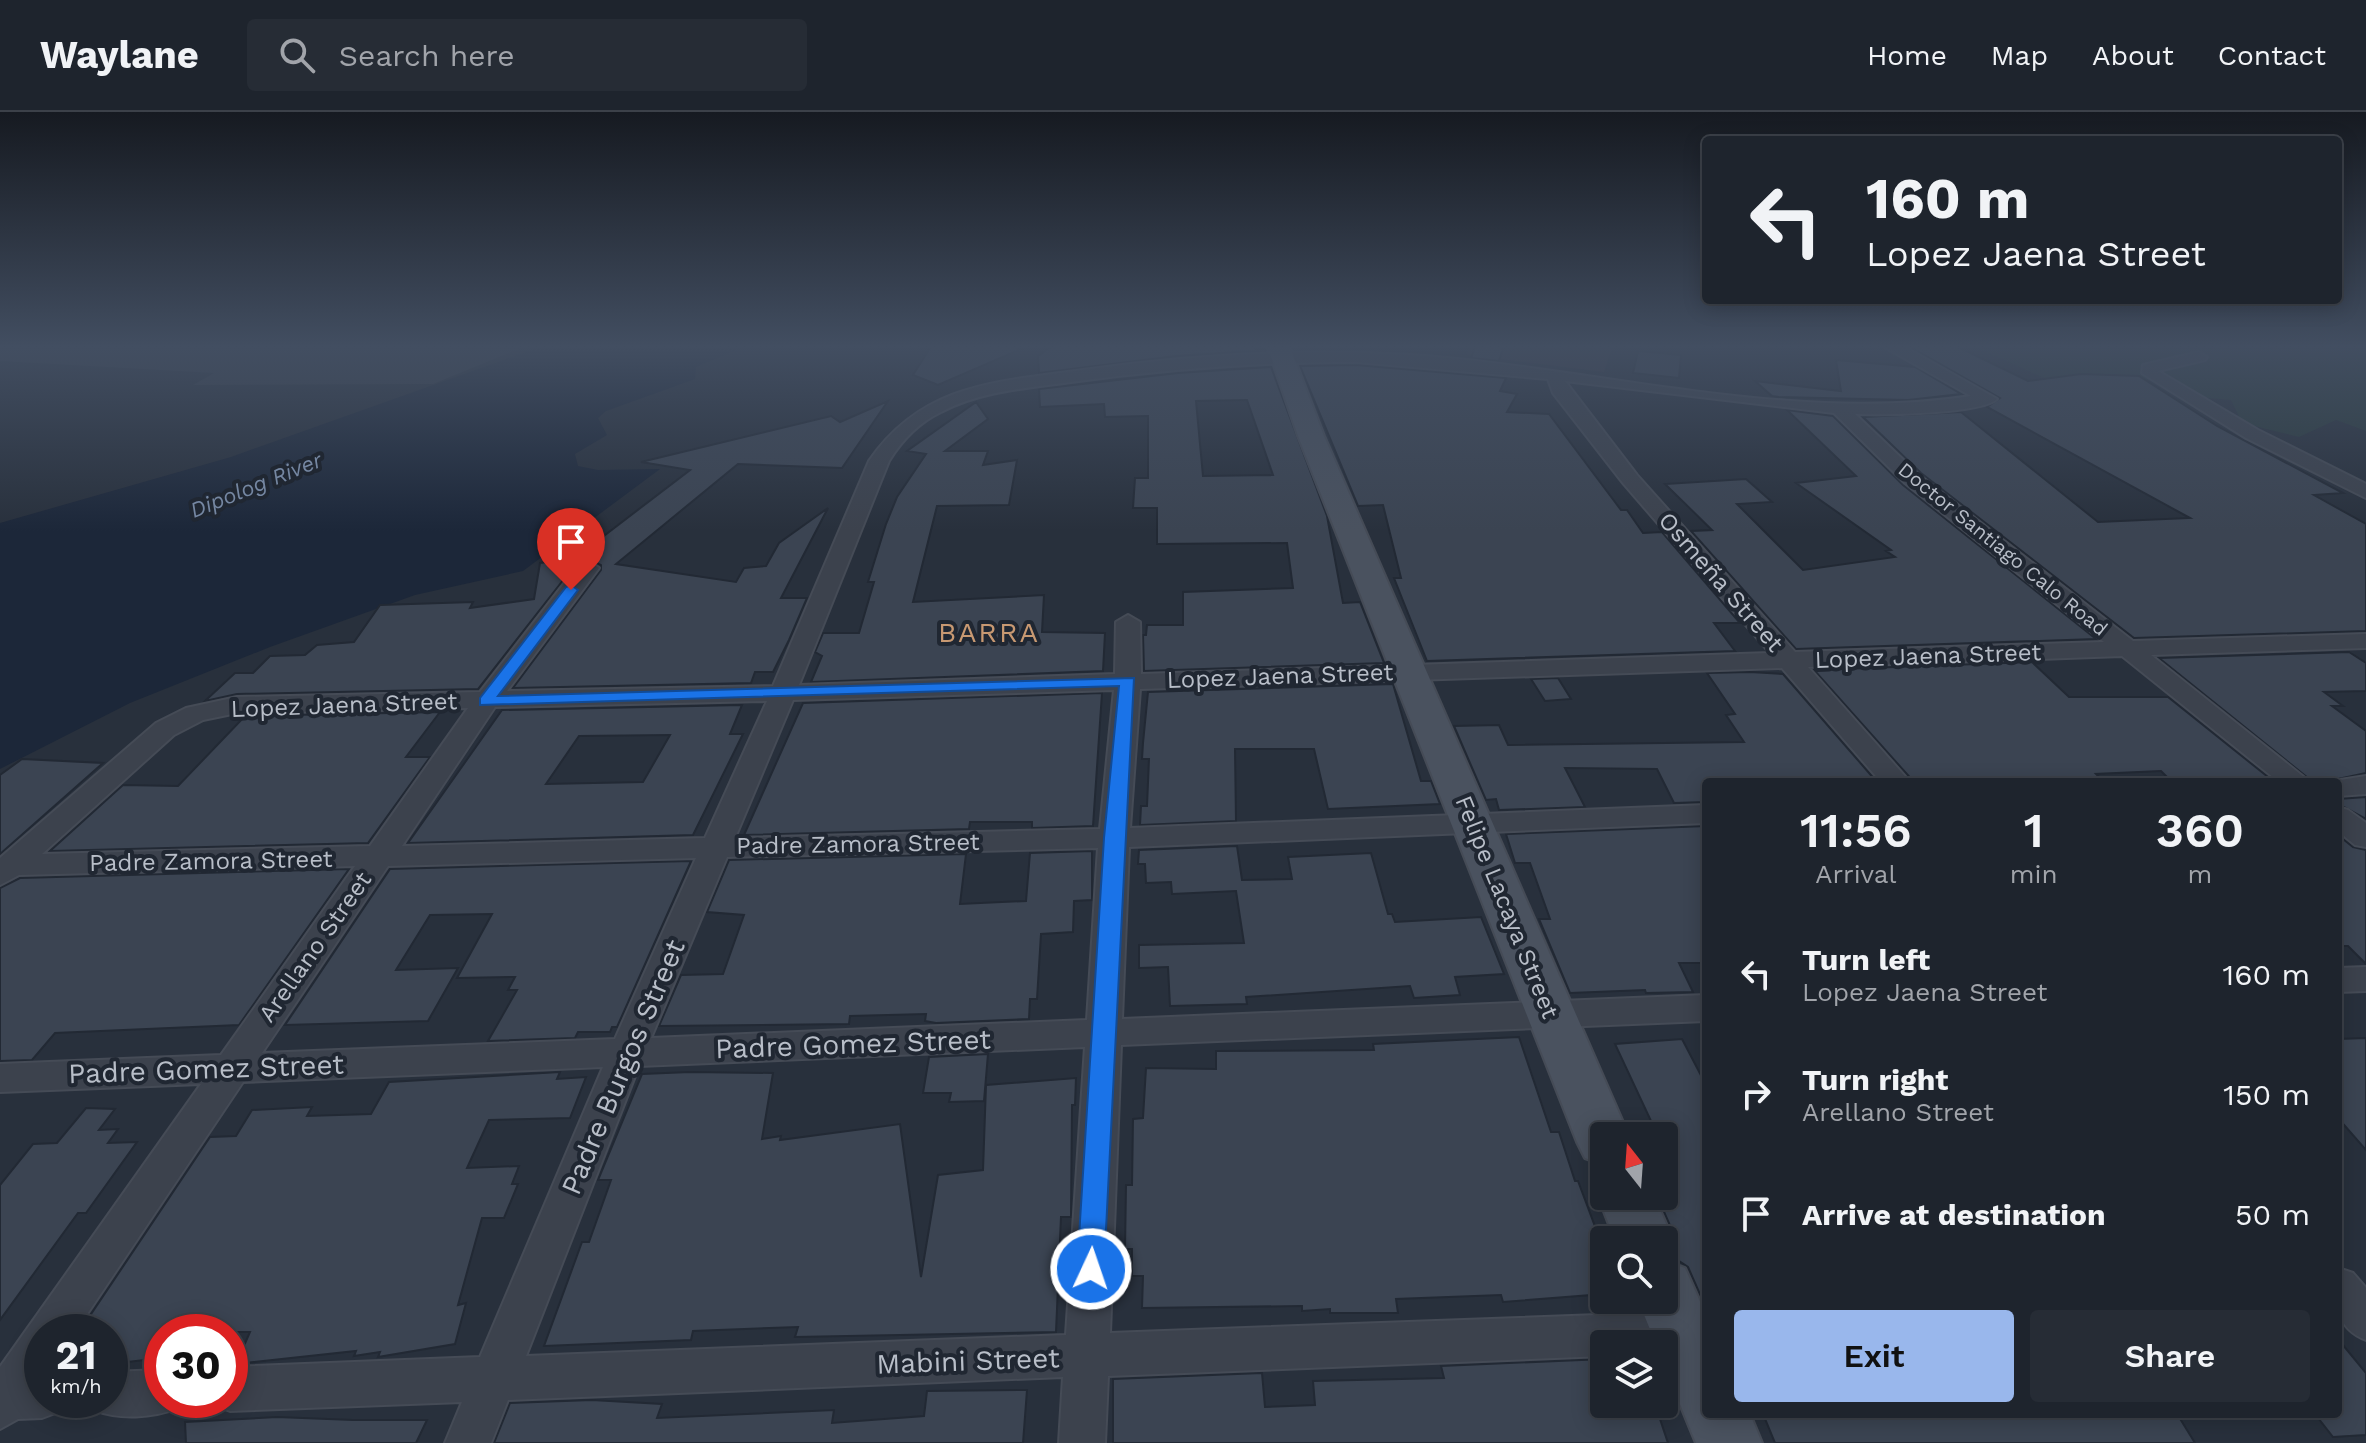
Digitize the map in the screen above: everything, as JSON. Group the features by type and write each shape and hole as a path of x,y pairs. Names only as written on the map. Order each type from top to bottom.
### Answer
{"main road":[{"name":"Felipe Lacaya Street","path":"1300,407 1596,1122"},
{"path":"1684,1317 1702,1376"},
{"path":"1719,1418 1729,1443"}],"street":[{"path":"783,693 879,461 891,439 912,419 939,407"},
{"name":"Osmeña Street","path":"1573,407 1630,479 1892,778"},
{"path":"1817,407 1841,410 1880,407"},
{"path":"2207,407 2252,434 2366,492"},
{"name":"Doctor Santiago Calo Road","path":"1841,410 1912,479 2291,778"},
{"name":"Arellano Street","path":"62,1314 486,701 588,568"},
{"path":"1082,1443 1114,838 1128,681 1128,622"},
{"name":"Lopez Jaena Street","path":"5,870 165,729 195,714 237,705 783,693 2366,641"},
{"name":"Padre Burgos Street","path":"468,1443 626,1054 783,693"},
{"path":"2342,787 2366,785"},
{"name":"Padre Zamora Street","path":"5,870 716,847 1114,838 1702,814"},
{"path":"2342,819 2366,838"},
{"path":"2342,980 2366,979"},
{"name":"Padre Gomez Street","path":"0,1078 231,1066 626,1054 1702,1008"},
{"name":"Mabini Street","path":"248,1388 1086,1357 1684,1317"},
{"path":"12,1399 24,1377"}],"shaded area":[{"path":"2234,407 2366,407 2366,431 2336,420 2299,437 2242,423"}],"water":[{"name":"Dipolog River","path":"371,407 617,407 598,418 607,435 575,454 578,466 598,470 660,469 523,571 415,595 270,647 130,703 0,769 0,523 231,457"}],"building":[{"path":"874,407 884,407 842,468 738,464 616,564 736,582 744,568 766,566 779,543 828,508 781,598 807,598 789,640 773,672 755,672 751,683 513,688 601,570 601,565 587,558 578,561 478,689 237,694 205,701 235,673 253,673 270,656 305,655 317,645 354,642 380,605 473,602 470,608 534,599 540,563 575,558 690,470 641,462 831,416 840,422"},
{"path":"969,407 980,407 988,419 945,451 988,451 983,465 1017,460 1009,505 937,506 913,602 1044,595 1042,632 1105,633 1103,671 811,682 822,656 815,652 823,633 859,633 874,582 868,582 886,524 897,497 926,454 907,451"},
{"path":"1104,407 1197,407 1203,476 1273,475 1249,407 1286,407 1327,516 1343,603 1360,602 1384,663 1144,671 1143,635 1146,635 1147,625 1183,625 1183,592 1293,588 1287,543 1157,544 1157,508 1133,508 1135,478 1148,478 1148,416 1105,417"},
{"path":"1317,407 1510,407 1507,412 1549,414 1621,510 1627,510 1643,533 1662,532 1740,623 1714,623 1735,651 1427,661 1394,578 1401,578 1383,505 1358,506"},
{"path":"1987,407 2188,407 2343,493 2314,495 2366,524 2366,631 2134,638 1921,473 1863,417 1961,412 2098,522 2190,518"},
{"path":"1787,410 1833,416 1903,485 2096,639 1796,649 1691,531 1712,530 1665,484 1746,479 1772,502 1737,504 1803,570 1895,557 1886,551 1891,550 1796,483 1856,476"},
{"path":"2349,652 2366,663 2366,691 2324,692 2343,706 2332,706 2366,731 2366,773 2342,778 2308,778 2159,658"},
{"path":"2032,662 2069,697 2168,697 2268,777 2168,778 2161,771 2096,774 2100,778 1910,778 1814,670"},
{"path":"1707,673 1783,674 1873,778 1702,778 1702,802 1674,803 1657,769 1565,768 1585,807 1499,810 1496,799 1486,800 1454,726 1499,725 1508,745 1744,742 1726,715 1735,714"},
{"path":"1558,678 1571,699 1545,701 1531,679"},
{"path":"1393,684 1421,781 1431,781 1440,804 1328,809 1314,749 1235,749 1236,821 1140,825 1141,806 1147,806 1149,759 1142,759 1148,692"},
{"path":"1102,693 1093,826 1032,828 1032,822 970,822 969,829 744,835 803,703"},
{"path":"742,705 730,734 743,734 693,835 408,843 502,710","holes":["670,735 643,782 546,784 579,736"]},
{"path":"440,712 406,757 430,757 368,843 50,851 123,785 178,786 245,716"},
{"path":"22,759 103,763 0,854 0,775"},
{"path":"2366,797 2366,819 2342,806 2342,799"},
{"path":"1702,826 1702,963 1679,963 1693,992 1570,993 1539,919 1550,919 1530,863 1515,863 1506,834"},
{"path":"2342,838 2353,847 2366,850 2366,964 2348,946 2342,946"},
{"path":"1237,846 1242,880 1292,879 1288,857 1371,853 1388,914 1392,914 1395,922 1481,917 1504,974 1455,977 1460,995 1414,998 1410,986 1246,997 1247,1004 1170,1006 1168,967 1139,968 1139,945 1244,943 1236,891 1172,894 1171,882 1146,883 1145,864 1138,864 1139,850"},
{"path":"1092,851 1092,900 1074,901 1073,932 1041,934 1037,999 1030,999 1029,1019 936,1023 925,1021 926,1014 850,1016 849,1024 659,1026 681,975 723,974 744,915 707,912 729,860 966,854 960,904 1026,901 1030,853"},
{"path":"691,861 617,1027 612,1027 610,1032 578,1032 575,1038 488,1041 517,990 508,990 515,977 457,978 492,914 430,915 396,970 458,968 428,1021 285,1025 390,869"},
{"path":"349,869 239,1025 55,1033 32,1060 0,1061 0,888 20,878"},
{"path":"1519,1037 1551,1132 1559,1132 1575,1181 1578,1181 1595,1226 1590,1226 1590,1295 1503,1302 1501,1295 1396,1299 1398,1313 1330,1313 1330,1309 1302,1311 1302,1306 1142,1308 1143,1276 1132,1276 1132,1249 1125,1249 1126,1185 1132,1185 1133,1119 1143,1118 1146,1068 1216,1069 1216,1051 1374,1050 1373,1044"},
{"path":"2366,1038 2366,1150 2342,1123 2342,1039"},
{"path":"1682,1039 1702,1077 1702,1299 1688,1267 1678,1260 1678,1226 1670,1226 1663,1210 1678,1210 1678,1122 1651,1122 1615,1044"},
{"path":"988,1054 984,1101 949,1102 951,1093 923,1093 929,1057"},
{"path":"560,1072 557,1079 586,1077 570,1118 489,1120 467,1168 519,1166 512,1184 518,1184 504,1218 482,1218 458,1305 466,1303 455,1344 378,1357 380,1352 354,1356 356,1351 248,1363 248,1314 144,1314 144,1360 128,1362 128,1314 91,1314 210,1137 236,1136 252,1110 312,1107 307,1116 371,1114 389,1082"},
{"path":"773,1073 762,1139 781,1136 780,1140 900,1124 921,1277 938,1175 983,1170 986,1085 1076,1078 1075,1105 1072,1105 1071,1217 1061,1217 1056,1332 795,1337 798,1327 693,1331 691,1340 544,1346 582,1242 589,1242 611,1180 598,1180 642,1074"},
{"path":"86,1108 115,1109 99,1130 118,1129 108,1143 137,1142 86,1213 78,1213 0,1320 0,1185 33,1144 57,1143"},
{"path":"2342,1344 2366,1373 2366,1435 2333,1437 2318,1418 2342,1418"},
{"path":"1590,1360 1590,1418 1660,1418 1668,1443 1113,1443 1113,1379 1262,1373 1265,1407 1315,1405 1313,1381 1444,1378 1441,1366"},
{"path":"1027,1390 1023,1443 494,1443 510,1403 592,1400 662,1404 657,1418 834,1410 832,1423 924,1416 927,1391"},
{"path":"277,1417 427,1420 416,1443 186,1443 185,1422"},
{"path":"1765,1418 2180,1418 2195,1443 1775,1443"}],"district":[{"name":"BARRA","path":"989,632"}],"route":[{"path":"571,590 486,701 1128,681 1114,838 1091,1269"}]}
